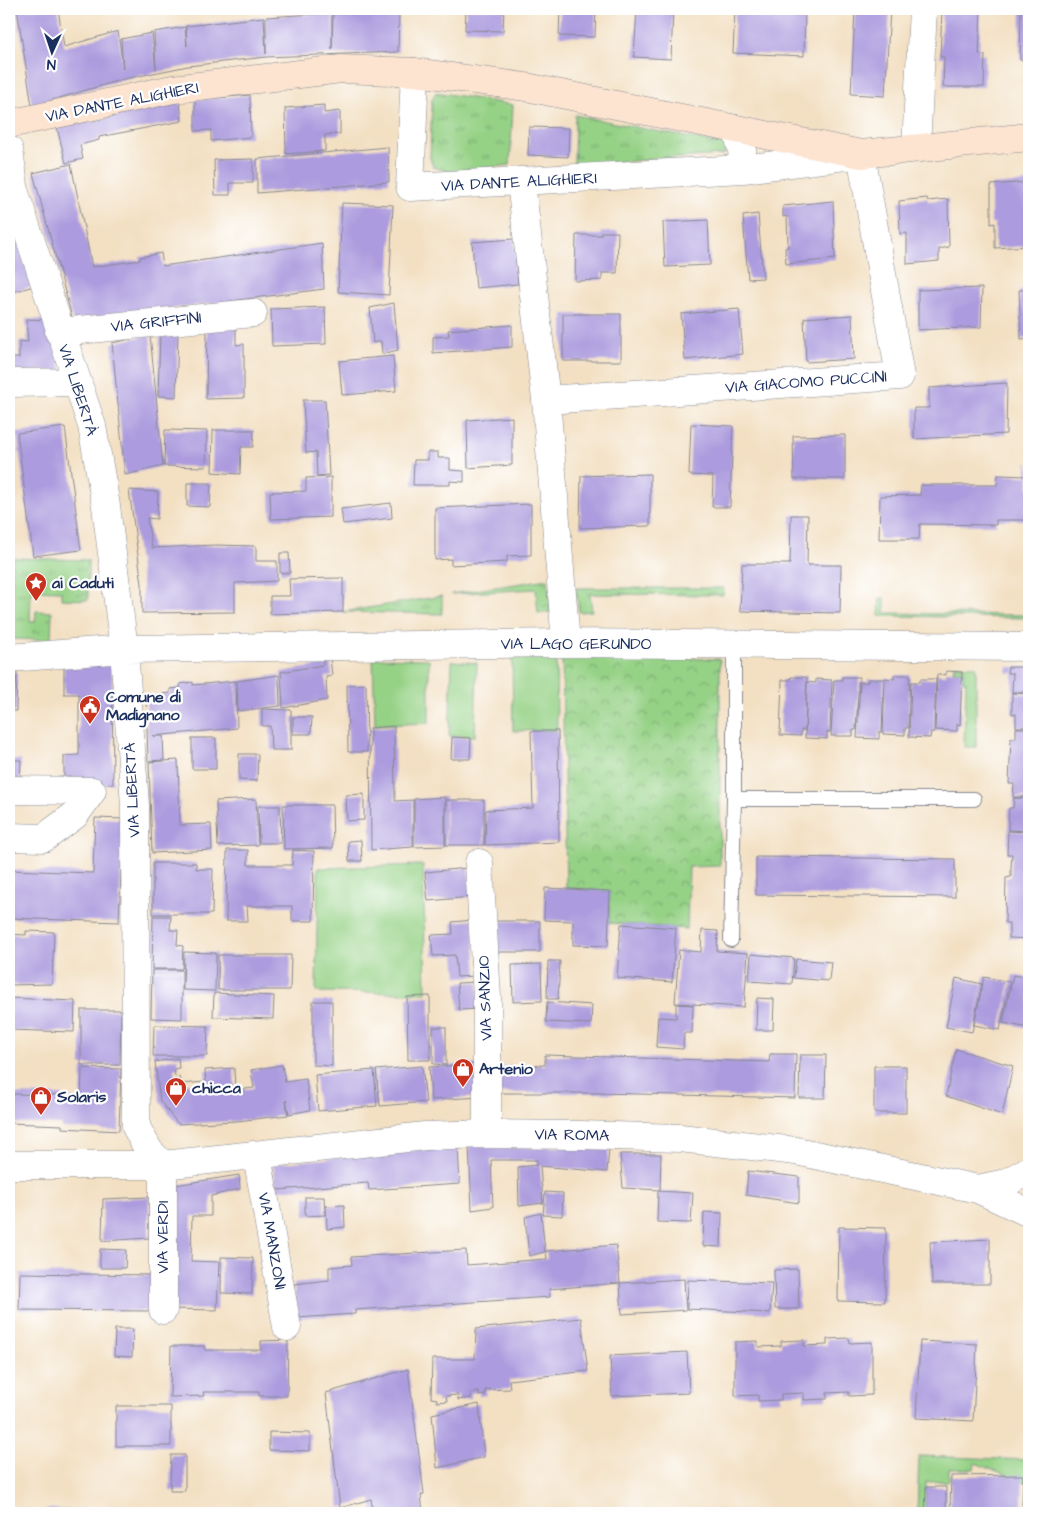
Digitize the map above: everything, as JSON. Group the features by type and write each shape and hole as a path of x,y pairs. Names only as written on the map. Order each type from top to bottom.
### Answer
{"street":[{"path":"916,148 923,9"},
{"name":"VIA DANTE ALIGHIERI","path":"9,124 173,89 341,69 416,72 526,87 861,154"},
{"name":"VIA DANTE ALIGHIERI","path":"416,72 410,187 743,169 861,154 1029,137"},
{"path":"736,129 742,149 743,169"},
{"name":"VIA LIBERTÀ","path":"9,150 12,194 92,426 106,506 124,649 135,805 136,1127 149,1151 163,1165"},
{"name":"VIA GIACOMO PUCCINI","path":"546,400 900,376 861,154"},
{"path":"522,182 546,400 566,644"},
{"name":"VIA GRIFFINI","path":"59,332 253,313"},
{"path":"9,384 77,382"},
{"name":"VIA LAGO GERUNDO","path":"9,658 124,649 566,644 1029,647"},
{"path":"9,790 92,791 135,805"},
{"path":"9,837 44,838 76,815 92,791"},
{"name":"VIA SANZIO","path":"479,863 487,997 487,1134"},
{"name":"VIA ROMA","path":"9,1165 163,1165 425,1136 487,1134 680,1138 796,1151 978,1188 1028,1213"},
{"name":"VIA MANZONI","path":"257,1155 287,1327"},
{"name":"VIA VERDI","path":"162,1310 163,1165"},
{"name":"VIA ROMA","path":"978,1188 1006,1183 1029,1170"}],"lane":[{"path":"730,940 734,799 734,644"},
{"path":"734,799 974,799"}],"green space":[{"path":"436,92 513,105 510,165 451,172 433,167 430,158 432,99"},
{"path":"575,115 726,145 724,155 574,165"},
{"path":"12,558 88,560 88,600 61,599 61,591 31,590 30,622 35,622 36,611 52,612 51,640 11,639"},
{"path":"548,579 551,612 538,613 536,589 451,594"},
{"path":"576,588 724,588 723,595 590,594 592,611 579,612"},
{"path":"442,596 442,614 343,612"},
{"path":"880,598 885,598 885,613 1029,615 1029,618 879,616"},
{"path":"562,657 720,659 720,866 689,867 687,929 609,923 610,891 566,888"},
{"path":"373,658 429,659 429,723 375,725"},
{"path":"512,658 556,658 557,730 513,731"},
{"path":"452,661 477,663 475,736 449,736"},
{"path":"954,665 976,666 976,747 964,747 966,681 963,681 963,671 953,671"},
{"path":"423,865 426,993 316,992 318,868"},
{"path":"919,1456 1029,1460 1029,1483 975,1463 974,1469 949,1469 949,1481 926,1482 925,1511 950,1511 950,1513 917,1513"}],"building":[{"path":"17,9 58,9 64,47 118,31 123,69 121,39 152,33 156,69 154,32 185,27 187,46 186,26 264,17 266,54 266,17 332,13 332,49 333,13 399,11 398,52 266,57 188,66 124,79 32,106"},
{"path":"466,9 504,9 503,31 465,30"},
{"path":"560,9 596,9 595,37 559,36"},
{"path":"637,9 673,9 671,59 634,57"},
{"path":"735,9 805,9 804,56 733,53"},
{"path":"855,9 890,9 885,96 851,94"},
{"path":"942,9 981,9 979,54 985,55 984,87 943,87 944,57 940,57"},
{"path":"1021,10 1029,10 1029,60 1020,60"},
{"path":"250,95 251,137 211,141 211,130 195,131 195,100"},
{"path":"180,102 182,121 99,137 99,140 80,145 83,159 66,163 57,128"},
{"path":"324,105 324,113 340,111 340,134 325,135 325,151 286,154 285,108"},
{"path":"529,127 569,128 568,157 528,155"},
{"path":"388,147 389,182 257,193 257,159"},
{"path":"253,159 253,183 230,183 230,195 215,195 214,160"},
{"path":"71,164 92,267 140,260 140,257 161,253 163,266 322,243 324,289 73,321 33,173"},
{"path":"1029,182 1029,246 995,248 995,223 991,224 991,185"},
{"path":"927,198 928,201 948,199 949,247 939,249 939,261 907,264 907,233 900,234 899,201"},
{"path":"833,201 835,259 786,264 785,248 788,247 787,216 783,217 783,206"},
{"path":"342,203 393,205 389,295 338,292"},
{"path":"758,214 763,278 748,279 743,216"},
{"path":"9,216 34,286 9,293"},
{"path":"708,220 710,265 665,267 663,222"},
{"path":"601,232 618,232 617,273 602,273 602,280 575,281 576,235 601,235"},
{"path":"514,239 518,284 476,288 472,242"},
{"path":"982,288 981,327 918,330 918,290"},
{"path":"1019,290 1029,290 1029,338 1021,339"},
{"path":"394,303 398,350 382,354 381,341 373,343 370,308"},
{"path":"325,307 326,344 272,346 271,309"},
{"path":"739,309 743,354 685,360 681,314"},
{"path":"563,314 621,314 621,361 563,361"},
{"path":"852,315 854,359 806,362 804,318"},
{"path":"26,319 48,320 62,372 9,374 9,358 19,358 19,341 28,342"},
{"path":"512,325 512,347 433,353 433,337 449,336 448,330"},
{"path":"236,328 236,345 244,344 244,398 206,399 207,329"},
{"path":"160,333 178,333 176,397 158,396"},
{"path":"150,335 163,466 125,475 112,343"},
{"path":"393,356 396,391 342,395 339,361"},
{"path":"1007,383 1006,434 914,439 914,408 929,408 929,388"},
{"path":"303,400 325,400 329,475 317,476 316,452 306,453"},
{"path":"512,417 512,465 468,468 467,420"},
{"path":"691,424 733,426 730,507 712,507 713,476 689,475"},
{"path":"65,427 81,550 33,556 17,433"},
{"path":"165,430 207,431 206,467 164,466"},
{"path":"213,430 254,430 253,447 241,447 240,474 212,472"},
{"path":"845,435 845,479 794,479 793,436"},
{"path":"428,452 438,452 438,458 450,458 450,470 464,471 464,482 450,481 450,485 413,485 414,460 428,460"},
{"path":"1027,463 1029,463 1029,507 1025,507 1025,520 996,520 996,525 920,524 919,539 879,539 880,496 920,495 921,485 997,485 998,475 1027,476"},
{"path":"650,474 650,526 580,528 581,476"},
{"path":"331,477 331,517 271,519 270,492 306,491 306,478"},
{"path":"187,483 211,483 210,507 187,506"},
{"path":"129,490 158,492 157,519 147,518 152,548 215,545 256,546 256,561 277,561 277,581 235,583 235,612 142,613 142,584"},
{"path":"391,503 392,518 343,524 341,509"},
{"path":"531,504 531,555 507,556 507,562 451,565 451,559 435,560 435,508"},
{"path":"791,515 808,515 807,565 841,565 840,613 740,611 742,564 790,564"},
{"path":"280,553 289,553 290,573 280,573"},
{"path":"343,578 343,612 270,614 270,596 290,596 289,579"},
{"path":"330,658 332,676 326,677 327,700 283,708 281,672 323,665 323,659"},
{"path":"112,662 113,784 64,786 64,756 79,755 79,694 64,694 64,664"},
{"path":"1008,667 1029,667 1029,692 1012,692 1013,673 1007,673"},
{"path":"946,671 962,672 960,725 957,724 957,731 935,730 937,674 946,675"},
{"path":"9,672 17,672 16,711 9,711"},
{"path":"279,675 280,706 238,711 237,681"},
{"path":"894,675 910,675 908,728 905,728 905,735 883,734 885,678 894,679"},
{"path":"791,677 807,677 805,730 801,730 801,736 780,735 782,680 790,680"},
{"path":"842,677 859,677 856,730 853,730 853,736 831,736 834,680 842,680"},
{"path":"816,679 832,680 830,732 827,732 827,739 805,738 807,682 816,683"},
{"path":"868,679 884,679 882,732 879,732 879,739 857,738 860,682 868,682"},
{"path":"920,679 936,679 934,732 931,732 930,738 909,737 911,682 920,682"},
{"path":"236,681 237,728 153,736 163,736 164,760 148,761 146,696 170,693 170,689 180,688 180,684 193,682 193,685"},
{"path":"366,684 367,752 348,752 347,685"},
{"path":"1012,693 1029,694 1029,727 1016,727 1016,714 1012,714"},
{"path":"262,709 291,710 291,750 271,750 270,726 262,726"},
{"path":"293,717 312,717 311,734 293,734"},
{"path":"394,726 395,801 413,800 413,847 371,850 370,728"},
{"path":"1016,728 1029,728 1029,797 1013,797 1014,784 1009,784 1011,738 1016,738"},
{"path":"531,731 558,731 559,842 485,845 486,810 533,808"},
{"path":"452,737 471,738 470,759 451,759"},
{"path":"192,738 216,738 216,769 192,769"},
{"path":"239,754 258,754 257,781 239,780"},
{"path":"9,760 21,760 20,782 9,782"},
{"path":"178,760 180,825 211,824 212,850 152,853 149,762"},
{"path":"364,794 364,820 347,821 346,795"},
{"path":"445,797 445,846 414,847 414,799"},
{"path":"1014,798 1029,799 1029,831 1008,830 1009,808 1013,808"},
{"path":"256,799 258,845 218,846 216,801"},
{"path":"446,800 484,800 484,845 446,845"},
{"path":"283,805 332,805 333,848 284,849"},
{"path":"258,806 280,806 281,843 259,843"},
{"path":"95,818 123,819 119,922 9,918 9,870 93,873"},
{"path":"1008,831 1029,832 1029,939 1009,938 1009,923 1005,923 1006,878 1011,877 1012,854 1007,854"},
{"path":"361,840 362,861 349,861 348,841"},
{"path":"227,850 248,850 248,865 292,865 293,850 314,851 313,921 292,921 292,906 247,906 248,921 226,921"},
{"path":"756,857 955,859 955,897 756,895"},
{"path":"153,863 196,863 196,869 213,869 212,914 153,914"},
{"path":"468,868 472,897 428,901 425,872"},
{"path":"545,888 610,891 608,946 573,945 573,921 544,920"},
{"path":"153,916 171,916 170,930 178,930 177,945 183,946 182,969 152,969"},
{"path":"473,920 477,976 457,977 455,955 433,956 431,935 453,934 452,922"},
{"path":"492,921 540,921 540,952 492,952"},
{"path":"621,924 676,928 672,982 617,978"},
{"path":"702,930 718,931 717,951 748,953 744,1007 675,1003 679,950 701,952"},
{"path":"26,931 54,932 52,984 9,985 9,934 26,935"},
{"path":"184,952 216,953 215,991 183,990"},
{"path":"751,954 794,958 792,984 749,981"},
{"path":"218,955 291,955 290,990 218,990"},
{"path":"796,959 831,962 829,981 794,978"},
{"path":"548,961 560,961 558,999 547,999"},
{"path":"541,964 542,1001 513,1002 512,965"},
{"path":"152,970 182,970 182,1019 151,1018"},
{"path":"1013,975 1029,978 1029,1028 1003,1023"},
{"path":"984,977 1010,982 1000,1030 974,1025"},
{"path":"956,978 982,984 972,1032 946,1027"},
{"path":"478,982 479,1009 459,1010 457,983"},
{"path":"214,993 274,996 273,1019 213,1017"},
{"path":"430,996 430,1060 408,1060 407,997"},
{"path":"9,998 75,1001 74,1032 9,1030"},
{"path":"757,998 774,999 773,1030 756,1030"},
{"path":"313,1001 332,1001 332,1066 313,1065"},
{"path":"547,1002 592,1005 591,1024 546,1022"},
{"path":"676,1004 693,1005 692,1033 684,1033 683,1049 656,1047 658,1017 676,1018"},
{"path":"81,1010 121,1010 120,1065 81,1065"},
{"path":"154,1025 208,1026 207,1056 153,1056"},
{"path":"433,1027 446,1027 446,1065 433,1064"},
{"path":"956,1049 1013,1066 1002,1115 946,1096"},
{"path":"770,1054 796,1054 795,1098 599,1093 497,1093 496,1067 545,1065 545,1055 769,1062"},
{"path":"800,1055 826,1055 825,1098 799,1098"},
{"path":"178,1058 179,1068 174,1069 175,1077 179,1076 180,1084 206,1082 205,1070 234,1068 235,1090 254,1088 251,1070 282,1065 285,1082 306,1079 310,1110 289,1114 286,1100 288,1115 237,1121 178,1124 160,1101 155,1062"},
{"path":"478,1064 481,1097 431,1100 429,1067"},
{"path":"422,1066 426,1102 380,1106 376,1070"},
{"path":"874,1066 906,1066 906,1113 874,1113"},
{"path":"82,1068 121,1069 119,1131 62,1128 62,1125 9,1123 9,1094 63,1095 63,1098 81,1099"},
{"path":"374,1070 377,1106 318,1111 315,1075"},
{"path":"469,1145 609,1148 607,1172 540,1166 543,1203 519,1206 518,1167 537,1165 537,1160 491,1160 493,1207 472,1210"},
{"path":"458,1146 460,1184 369,1190 368,1183 277,1190 273,1164"},
{"path":"620,1154 661,1154 660,1190 623,1188"},
{"path":"748,1171 799,1177 799,1203 746,1195"},
{"path":"239,1175 240,1189 211,1196 211,1216 192,1216 191,1261 219,1262 217,1310 170,1309 175,1185"},
{"path":"658,1191 693,1193 691,1223 657,1222"},
{"path":"545,1192 563,1193 562,1216 543,1215"},
{"path":"149,1197 149,1238 102,1241 103,1199"},
{"path":"305,1197 324,1197 325,1215 305,1216"},
{"path":"344,1205 345,1227 327,1229 326,1206"},
{"path":"704,1212 722,1213 721,1247 703,1246"},
{"path":"541,1213 545,1252 529,1256 525,1217"},
{"path":"839,1227 886,1228 885,1302 838,1301"},
{"path":"990,1239 990,1284 932,1284 930,1242"},
{"path":"616,1245 620,1283 549,1289 550,1297 355,1310 355,1314 296,1318 294,1284 329,1280 329,1267 352,1265 351,1257 466,1250 467,1265 547,1259 546,1251"},
{"path":"100,1249 126,1250 125,1268 100,1268"},
{"path":"221,1257 253,1258 252,1294 221,1293"},
{"path":"798,1269 799,1309 775,1309 774,1270"},
{"path":"20,1273 151,1275 151,1311 19,1310"},
{"path":"684,1279 686,1310 622,1314 620,1283"},
{"path":"688,1280 772,1283 770,1313 687,1309"},
{"path":"581,1318 588,1371 509,1380 510,1389 485,1390 486,1395 479,1396 479,1392 471,1393 471,1398 458,1400 458,1395 446,1396 447,1401 437,1402 437,1399 431,1398 432,1359 475,1359 476,1329"},
{"path":"115,1329 133,1329 132,1357 114,1356"},
{"path":"849,1338 850,1343 872,1342 872,1395 849,1396 849,1392 827,1393 827,1399 804,1400 804,1393 781,1394 781,1400 758,1401 758,1395 735,1396 735,1342 758,1341 758,1347 781,1346 781,1341 804,1340 804,1346 827,1345 827,1339"},
{"path":"288,1340 287,1396 259,1396 259,1392 203,1392 204,1396 170,1397 171,1346 204,1346 205,1350 261,1350 261,1341"},
{"path":"920,1341 977,1344 973,1421 916,1418"},
{"path":"687,1352 689,1393 612,1396 610,1356"},
{"path":"408,1369 424,1494 421,1495 423,1513 373,1513 371,1499 340,1508 326,1393"},
{"path":"479,1404 484,1457 437,1468 432,1414"},
{"path":"116,1406 171,1406 171,1446 116,1446"},
{"path":"269,1432 310,1433 310,1451 269,1450"},
{"path":"171,1455 185,1455 185,1491 170,1491"},
{"path":"1023,1475 1022,1505 1029,1505 1029,1513 950,1513 951,1476"},
{"path":"926,1487 946,1487 946,1511 925,1512"},
{"path":"46,1509 96,1511 96,1513 46,1513"}],"place":[{"name":"ai Caduti","path":"36,602"},
{"name":"Comune di Madignano","path":"90,725"},
{"name":"Artenio","path":"463,1088"},
{"name":"chicca","path":"176,1107"},
{"name":"Solaris","path":"41,1116"}]}
